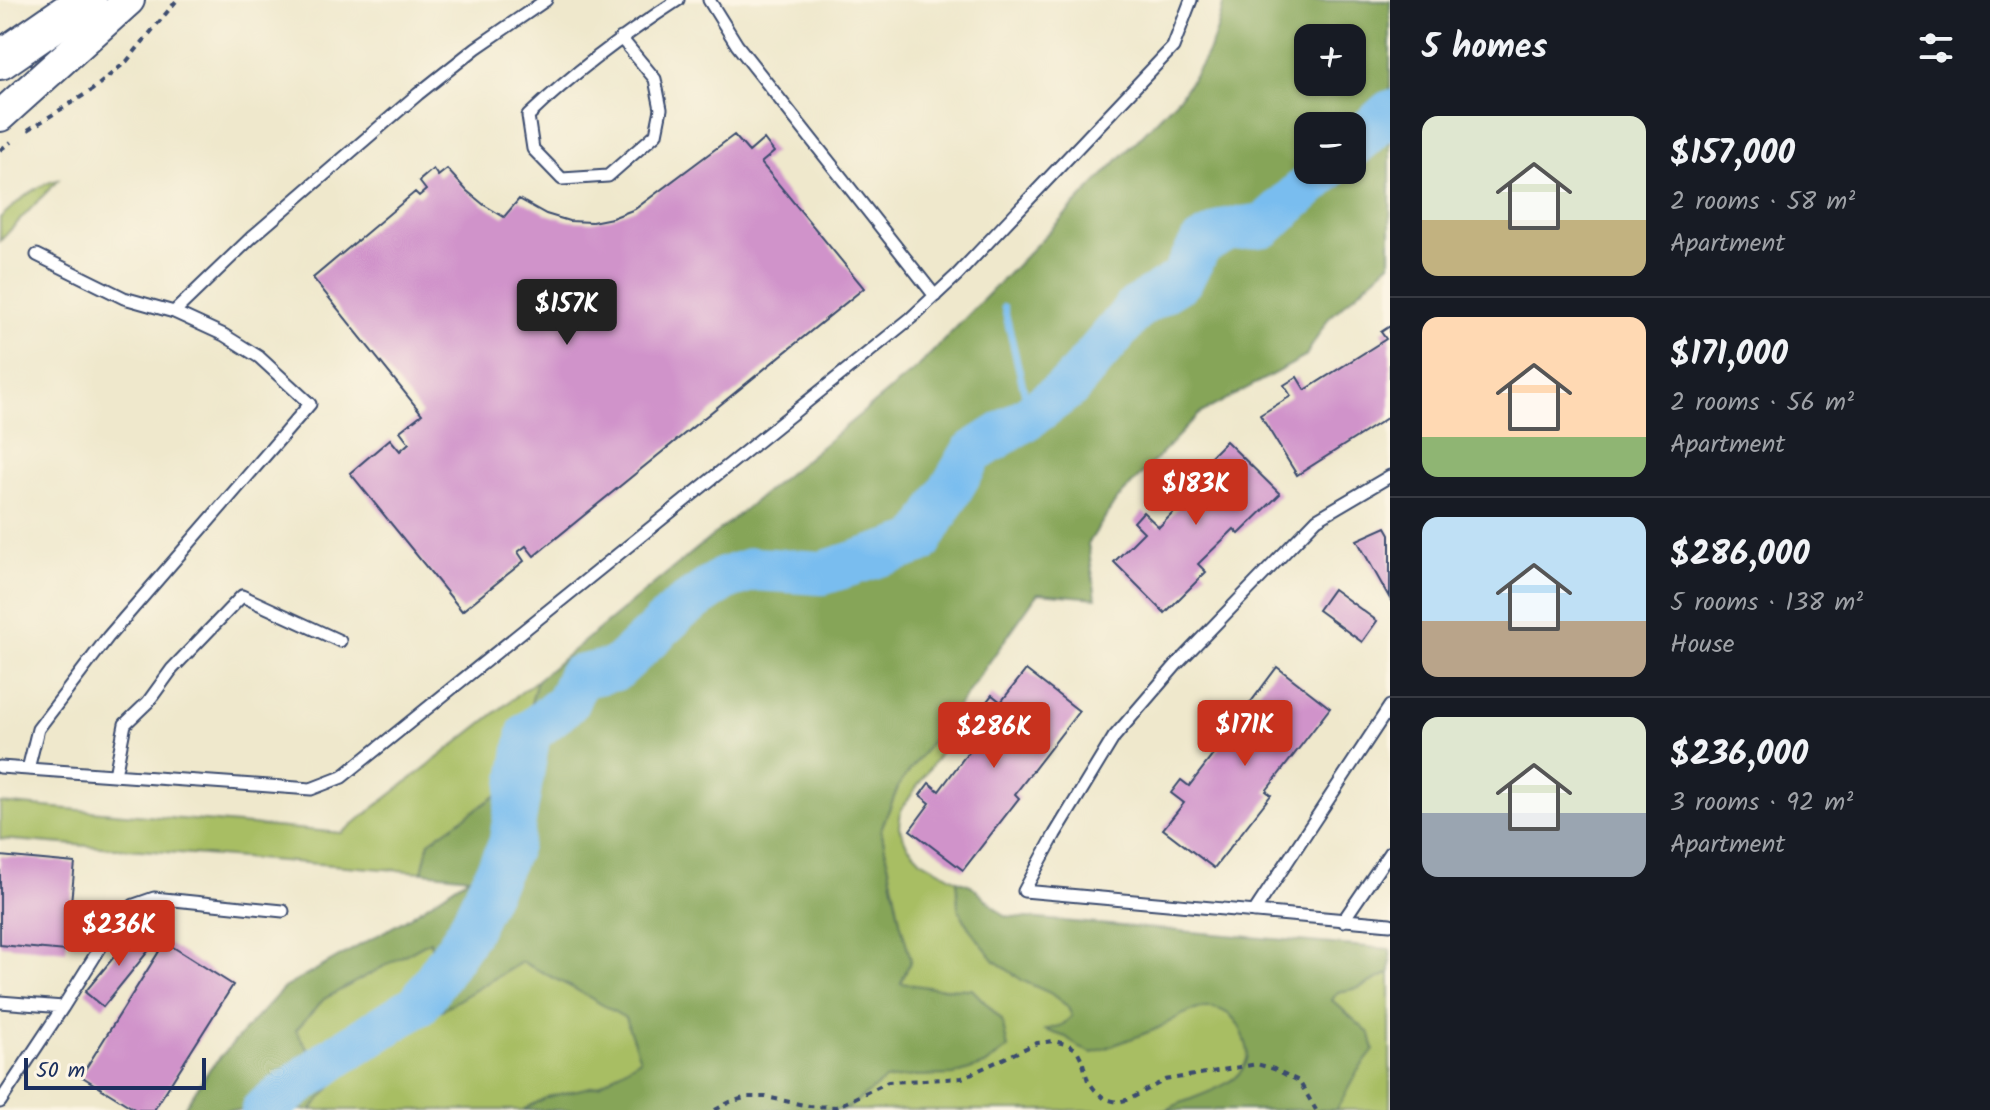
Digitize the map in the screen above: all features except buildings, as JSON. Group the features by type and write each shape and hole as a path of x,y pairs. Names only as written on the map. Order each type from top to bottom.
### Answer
{"highway":[{"path":"0,60 87,0"}],"main road":[{"path":"13,129 129,0"}],"lane":[{"path":"174,312 252,237 418,94 476,48 546,0"},
{"path":"621,38 655,79 661,109 656,134 608,176 562,179 533,149 528,116 562,84 621,38 678,0"},
{"path":"709,0 737,45 935,296"},
{"path":"0,767 311,789 342,777 911,318 1173,47 1191,0"},
{"path":"28,769 38,729 108,637 310,404 259,357 224,335 174,312 124,298 37,255"},
{"path":"1390,476 1317,519 1176,665 1114,737 1024,891 1390,924"},
{"path":"115,775 125,724 148,702 172,669 242,596 340,641"},
{"path":"1254,912 1390,706"},
{"path":"1343,921 1390,852"},
{"path":"0,1102 118,919 134,905 154,898 283,911"},
{"path":"0,1002 63,1007"}],"path":[{"path":"0,150 13,129 92,90 127,61 177,0"},
{"path":"715,1110 748,1097 836,1107 888,1082 962,1078 1037,1043 1054,1041 1077,1050 1088,1081 1105,1099 1118,1102 1165,1080 1257,1064 1299,1081 1316,1110"}],"green space":[{"path":"1224,0 1390,1 1390,263 1329,318 1305,357 1199,414 1115,502 1088,544 1096,598 1038,593 899,785 881,829 911,960 901,983 972,989 1002,1020 1008,1048 985,1065 954,1075 885,1080 845,1110 523,1110 547,1097 599,1085 640,1059 625,1018 522,962 425,1020 435,967 430,941 324,999 296,1030 331,1087 311,1110 183,1110 211,1067 284,988 405,920 469,877 422,872 429,842 510,786 537,680 918,367 1181,95 1209,50"},
{"path":"58,180 0,241 0,218 34,190"},
{"path":"537,680 510,786 429,842 422,872 0,839 0,803 342,833"},
{"path":"935,736 951,737 901,810 899,827 907,845 921,860 957,880 958,908 969,928 1390,969 1390,1110 183,1110 211,1067 284,988 405,920 470,876 900,920 881,829 899,785"},
{"path":"957,880 971,885 1004,916 1390,949 1390,973 1359,988 1338,992 1332,1000 1370,1034 1374,1050 1335,1110 1166,1110 1224,1085 1242,1069 1248,1055 1247,1048 1235,1021 1218,1009 1200,1009 1092,1053 1080,1048 1066,1037 1045,1030 1062,1025 1072,1016 1067,1006 995,961 969,928 958,908"}],"waterway":[{"path":"1366,133 1390,112"},
{"path":"263,1110 335,1057 419,1004 467,933 510,845 529,733 567,703 578,677 616,669 680,609 724,579 753,569 823,573 920,542 972,453 1069,387 1137,307 1181,280 1201,244 1227,230 1265,225 1310,184"},
{"path":"1004,307 1030,416"}]}
